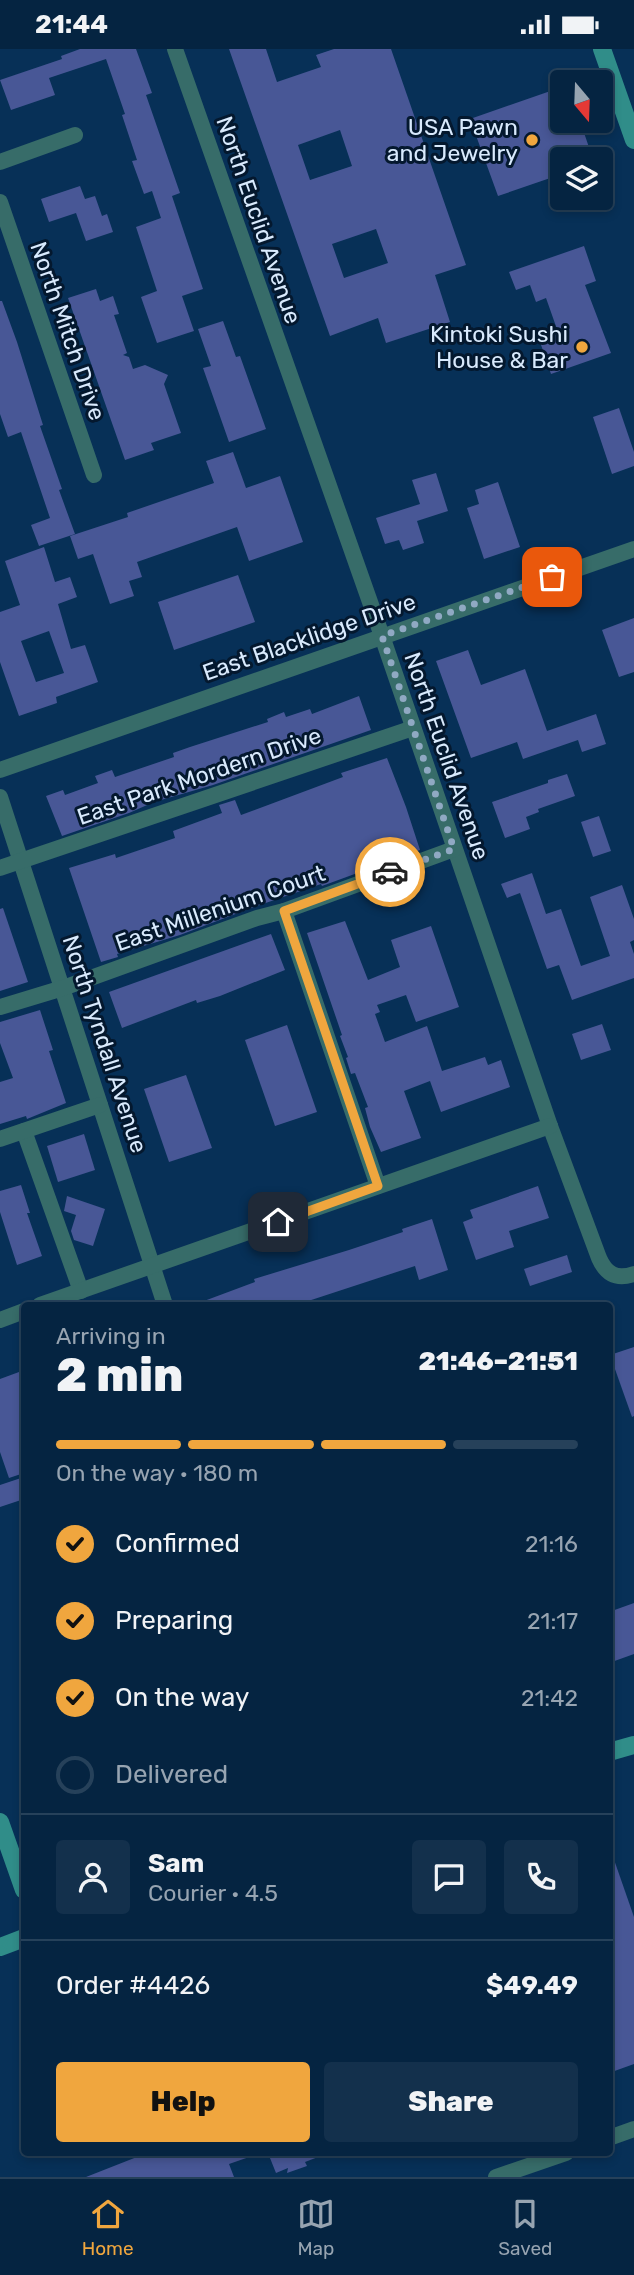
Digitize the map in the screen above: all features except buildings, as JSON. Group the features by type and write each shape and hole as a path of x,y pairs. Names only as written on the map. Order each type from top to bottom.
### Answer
{"main road":[{"path":"602,49 634,140"},
{"path":"613,1751 634,1745"},
{"path":"0,1822 21,1882"},
{"path":"0,1947 21,1939"}],"street":[{"name":"North Euclid Avenue","path":"175,49 598,1258 604,1269 612,1275 625,1277 634,1274"},
{"path":"0,162 75,135"},
{"name":"North Mitch Drive","path":"0,202 94,475"},
{"name":"East Blacklidge Drive","path":"0,770 634,549"},
{"name":"East Park Mordern Drive","path":"0,868 413,728"},
{"name":"North Tyndall Avenue","path":"0,797 165,1302"},
{"name":"East Millenium Court","path":"0,1007 284,911 454,849"},
{"path":"284,911 378,1186"},
{"path":"0,1139 100,1105"},
{"path":"49,1302 550,1126"},
{"path":"24,1131 81,1291"},
{"path":"0,1320 21,1312"},
{"path":"613,2137 634,2129"},
{"path":"496,2177 535,2171 561,2156"}],"way so far":[{"path":"390,872 454,849 382,636 552,577"}],"place":[{"name":"USA Pawn and Jewelry","path":"532,140"},
{"name":"Kintoki Sushi House & Bar","path":"582,347"}],"route":[{"path":"278,1222 378,1186 284,911 390,872"}]}
